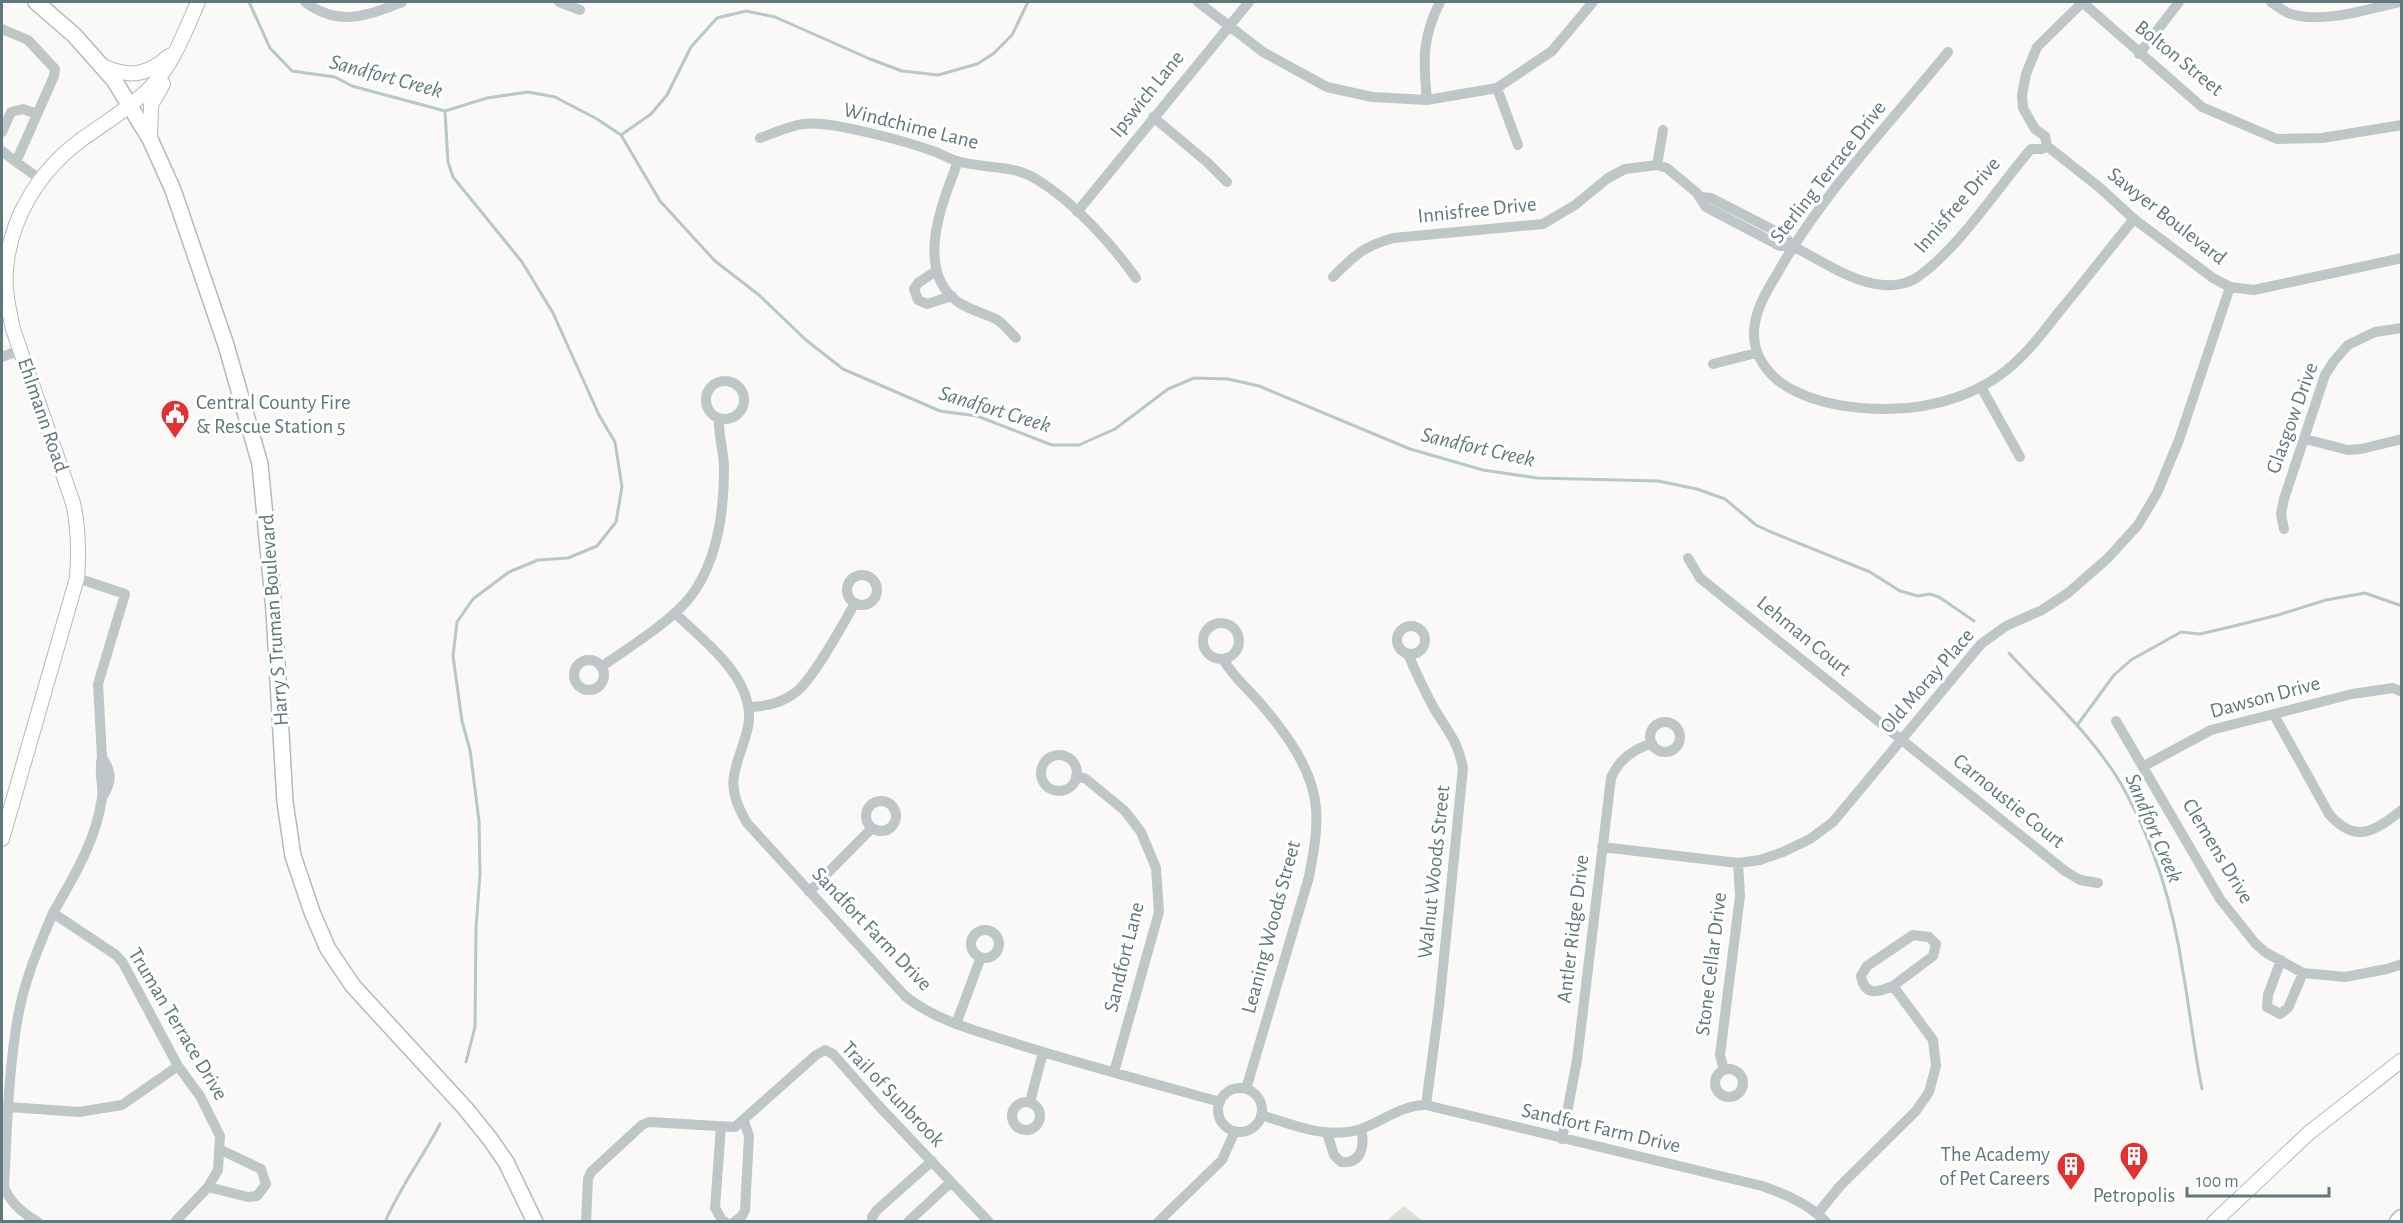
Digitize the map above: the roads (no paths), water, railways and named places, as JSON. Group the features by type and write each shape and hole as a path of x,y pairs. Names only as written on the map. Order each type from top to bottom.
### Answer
{"main road":[{"name":"Harry S Truman Boulevard","path":"36,2 74,35 103,66 130,105 167,174 205,280 260,464 274,611 285,802 293,856 302,886 328,949 353,986 465,1108 490,1139 506,1162 536,1221"}],"street":[{"name":"Ehlmann Road","path":"150,139 151,105 171,72 177,49 198,2"},
{"path":"304,2 317,11 352,18 402,2"},
{"path":"559,2 580,10"},
{"path":"1198,2 1263,52 1327,87 1372,97 1426,100 1497,87 1552,51 1593,2"},
{"name":"Ipswich Lane","path":"1077,212 1249,2"},
{"path":"1426,100 1423,57 1431,21 1440,2"},
{"name":"Bolton Street","path":"2082,2 2202,107 2277,139 2322,138 2402,125"},
{"name":"Sawyer Boulevard","path":"2082,2 2037,47 2026,74 2022,95 2023,108 2035,129 2045,136 2047,146 2134,219 2213,278 2230,287 2253,290 2402,258"},
{"path":"2139,54 2180,2"},
{"path":"2271,2 2288,13 2327,17 2399,2"},
{"path":"2,29 28,40 55,69 16,162"},
{"name":"Ehlmann Road","path":"103,66 120,74 136,74 158,66 177,49"},
{"name":"Ehlmann Road","path":"2,839 5,813 77,578 79,529 73,503 20,350 7,301 5,272 10,243 20,215 40,179 80,141 151,87 177,49"},
{"name":"Sterling Terrace Drive","path":"1756,353 1754,324 1760,306 1792,246 1827,198 1948,52"},
{"path":"1497,87 1518,145"},
{"path":"2,132 11,112 23,109 37,114"},
{"path":"1153,117 1208,162 1227,182"},
{"name":"Windchime Lane","path":"760,138 804,124 839,126 934,152 958,162 997,166 1034,177 1077,212 1119,254 1136,278"},
{"path":"2035,129 2030,138 2031,149 2042,149 2047,146"},
{"path":"1657,165 1664,130"},
{"name":"Innisfree Drive","path":"1333,277 1358,252 1374,243 1393,238 1543,224 1575,205 1608,178 1625,169 1657,165 1667,168 1701,198 1711,198 1785,236 1792,246 1861,281 1885,285 1902,284 1918,277 1939,258 2031,149"},
{"path":"2,150 3,154 40,179"},
{"path":"958,162 944,194 935,240 936,271 952,296 972,310 998,320 1016,338"},
{"path":"1713,364 1756,353 1770,374 1792,390 1814,400 1865,409 1914,409 1959,397 1981,387 2019,360 2134,219"},
{"path":"936,271 918,283 914,294 918,300 927,304 952,296"},
{"name":"Old Moray Place","path":"1602,847 1738,863 1760,860 1783,852 1810,839 1825,828 1850,803 1981,644 2006,626 2042,610 2068,593 2108,558 2138,525 2157,493 2179,440 2230,287"},
{"name":"Glasgow Drive","path":"2284,530 2281,513 2284,498 2325,375 2348,345 2374,332 2402,328"},
{"path":"2,357 20,350"},
{"path":"1981,387 2020,457"},
{"path":"601,667 675,613 690,597 704,575 717,538 724,468 718,432 719,418"},
{"path":"2305,439 2348,450 2402,439"},
{"name":"Lehman Court","path":"1688,558 1700,578 1901,739"},
{"path":"38,1221 22,1218 4,1197 17,1021 32,963 53,913 91,844 103,796 98,684 125,594 77,578"},
{"path":"748,707 770,705 797,692 855,603"},
{"name":"Sandfort Farm Drive","path":"675,613 734,673 744,692 750,723 734,776 734,791 739,809 755,833 905,996 924,1010 956,1024 1043,1052 1220,1102"},
{"name":"Walnut Woods Street","path":"1408,654 1428,698 1450,732 1460,753 1463,768 1439,1007 1426,1105"},
{"name":"Leaning Woods Street","path":"1223,659 1231,674 1261,704 1288,739 1312,784 1317,810 1315,842 1308,877 1246,1089"},
{"name":"Dawson Drive","path":"2144,766 2211,730 2352,694 2393,688 2402,692"},
{"path":"2274,714 2329,814 2338,824 2362,832 2377,829 2402,810"},
{"name":"Clemens Drive","path":"2116,721 2220,898 2255,943 2304,973 2345,977 2402,964"},
{"name":"Carnoustie Court","path":"1901,739 2065,871 2079,880 2098,883"},
{"name":"Antler Ridge Drive","path":"1562,1139 1577,1060 1611,778 1614,770 1633,750 1652,743"},
{"name":"Sandfort Lane","path":"1076,776 1086,779 1125,812 1141,832 1156,868 1159,912 1114,1072"},
{"path":"809,892 872,828"},
{"name":"Stone Cellar Drive","path":"1724,1070 1720,1055 1740,896 1738,863"},
{"name":"Truman Terrace Drive","path":"53,913 116,955 123,963 178,1066 200,1096 220,1136 218,1170 208,1187 175,1221"},
{"path":"1913,935 1929,937 1936,944 1933,956 1893,986 1877,993 1870,991 1862,981 1861,972 1913,935"},
{"path":"956,1024 981,957"},
{"path":"2281,960 2268,995 2267,1007 2273,1012 2280,1014 2288,1008 2304,973"},
{"path":"1822,1217 1840,1186 1916,1111 1929,1092 1936,1066 1933,1040 1893,986"},
{"name":"Trail of Sunbrook","path":"744,1121 816,1055 825,1050 828,1051 989,1221"},
{"path":"1030,1102 1043,1052"},
{"path":"2214,1221 2310,1132 2402,1060"},
{"path":"9,1107 80,1112 122,1105 178,1066"},
{"path":"1233,1089 1246,1089 1257,1096 1261,1102 1261,1115 1254,1127 1235,1131 1224,1125 1218,1108 1228,1092 1233,1089"},
{"name":"Sandfort Farm Drive","path":"1261,1115 1327,1133 1361,1129 1403,1110 1426,1105 1762,1186 1782,1193 1822,1217"},
{"path":"586,1221 588,1179 591,1172 642,1125 649,1122 735,1127 744,1121 749,1136 745,1210 742,1216 734,1221"},
{"path":"721,1126 716,1208 722,1220 725,1221"},
{"path":"1327,1133 1334,1155 1341,1162 1349,1163 1358,1158 1362,1151 1364,1140 1361,1129"},
{"path":"1158,1221 1209,1176 1222,1160 1235,1131"},
{"path":"208,1187 248,1197 257,1196 266,1184 261,1169 219,1149"},
{"path":"872,1221 877,1210 932,1161"},
{"path":"908,1221 951,1182"}],"waterway":[{"name":"Sandfort Creek","path":"249,2 270,48 292,71 335,77 352,86 445,111 487,98 528,92 555,97 597,119 621,135 660,201 715,261 759,295 806,340 843,369 940,411 977,416 1052,445 1079,445 1115,429 1168,389 1194,378 1228,379 1259,386 1410,449 1483,470 1537,478 1658,481 1697,489 1725,499 1756,525 1870,572 1900,591 1918,596 1930,594 1939,597 1974,621"},
{"path":"621,135 651,114 667,95 691,47 717,18 746,11 775,17 902,71 938,75 977,64 993,54 1012,35 1028,2"},
{"path":"445,111 448,162 453,177 522,262 553,313 599,415 615,442 622,487 616,522 597,546 568,558 538,560 509,572 473,599 457,622 453,656 462,721 470,750 479,821 480,874 476,928 475,1027 466,1062"},
{"path":"2078,724 2114,675 2131,660 2181,632 2200,634 2278,615 2326,600 2365,593 2402,606"},
{"name":"Sandfort Creek","path":"2009,653 2101,754 2114,772 2136,812 2169,902 2202,1089"},
{"path":"385,1222 440,1124"}],"place":[{"name":"Central County Fire & Rescue Station 5","path":"175,440"},
{"name":"Petropolis","path":"2134,1182"},
{"name":"The Academy of Pet Careers","path":"2071,1192"}]}
